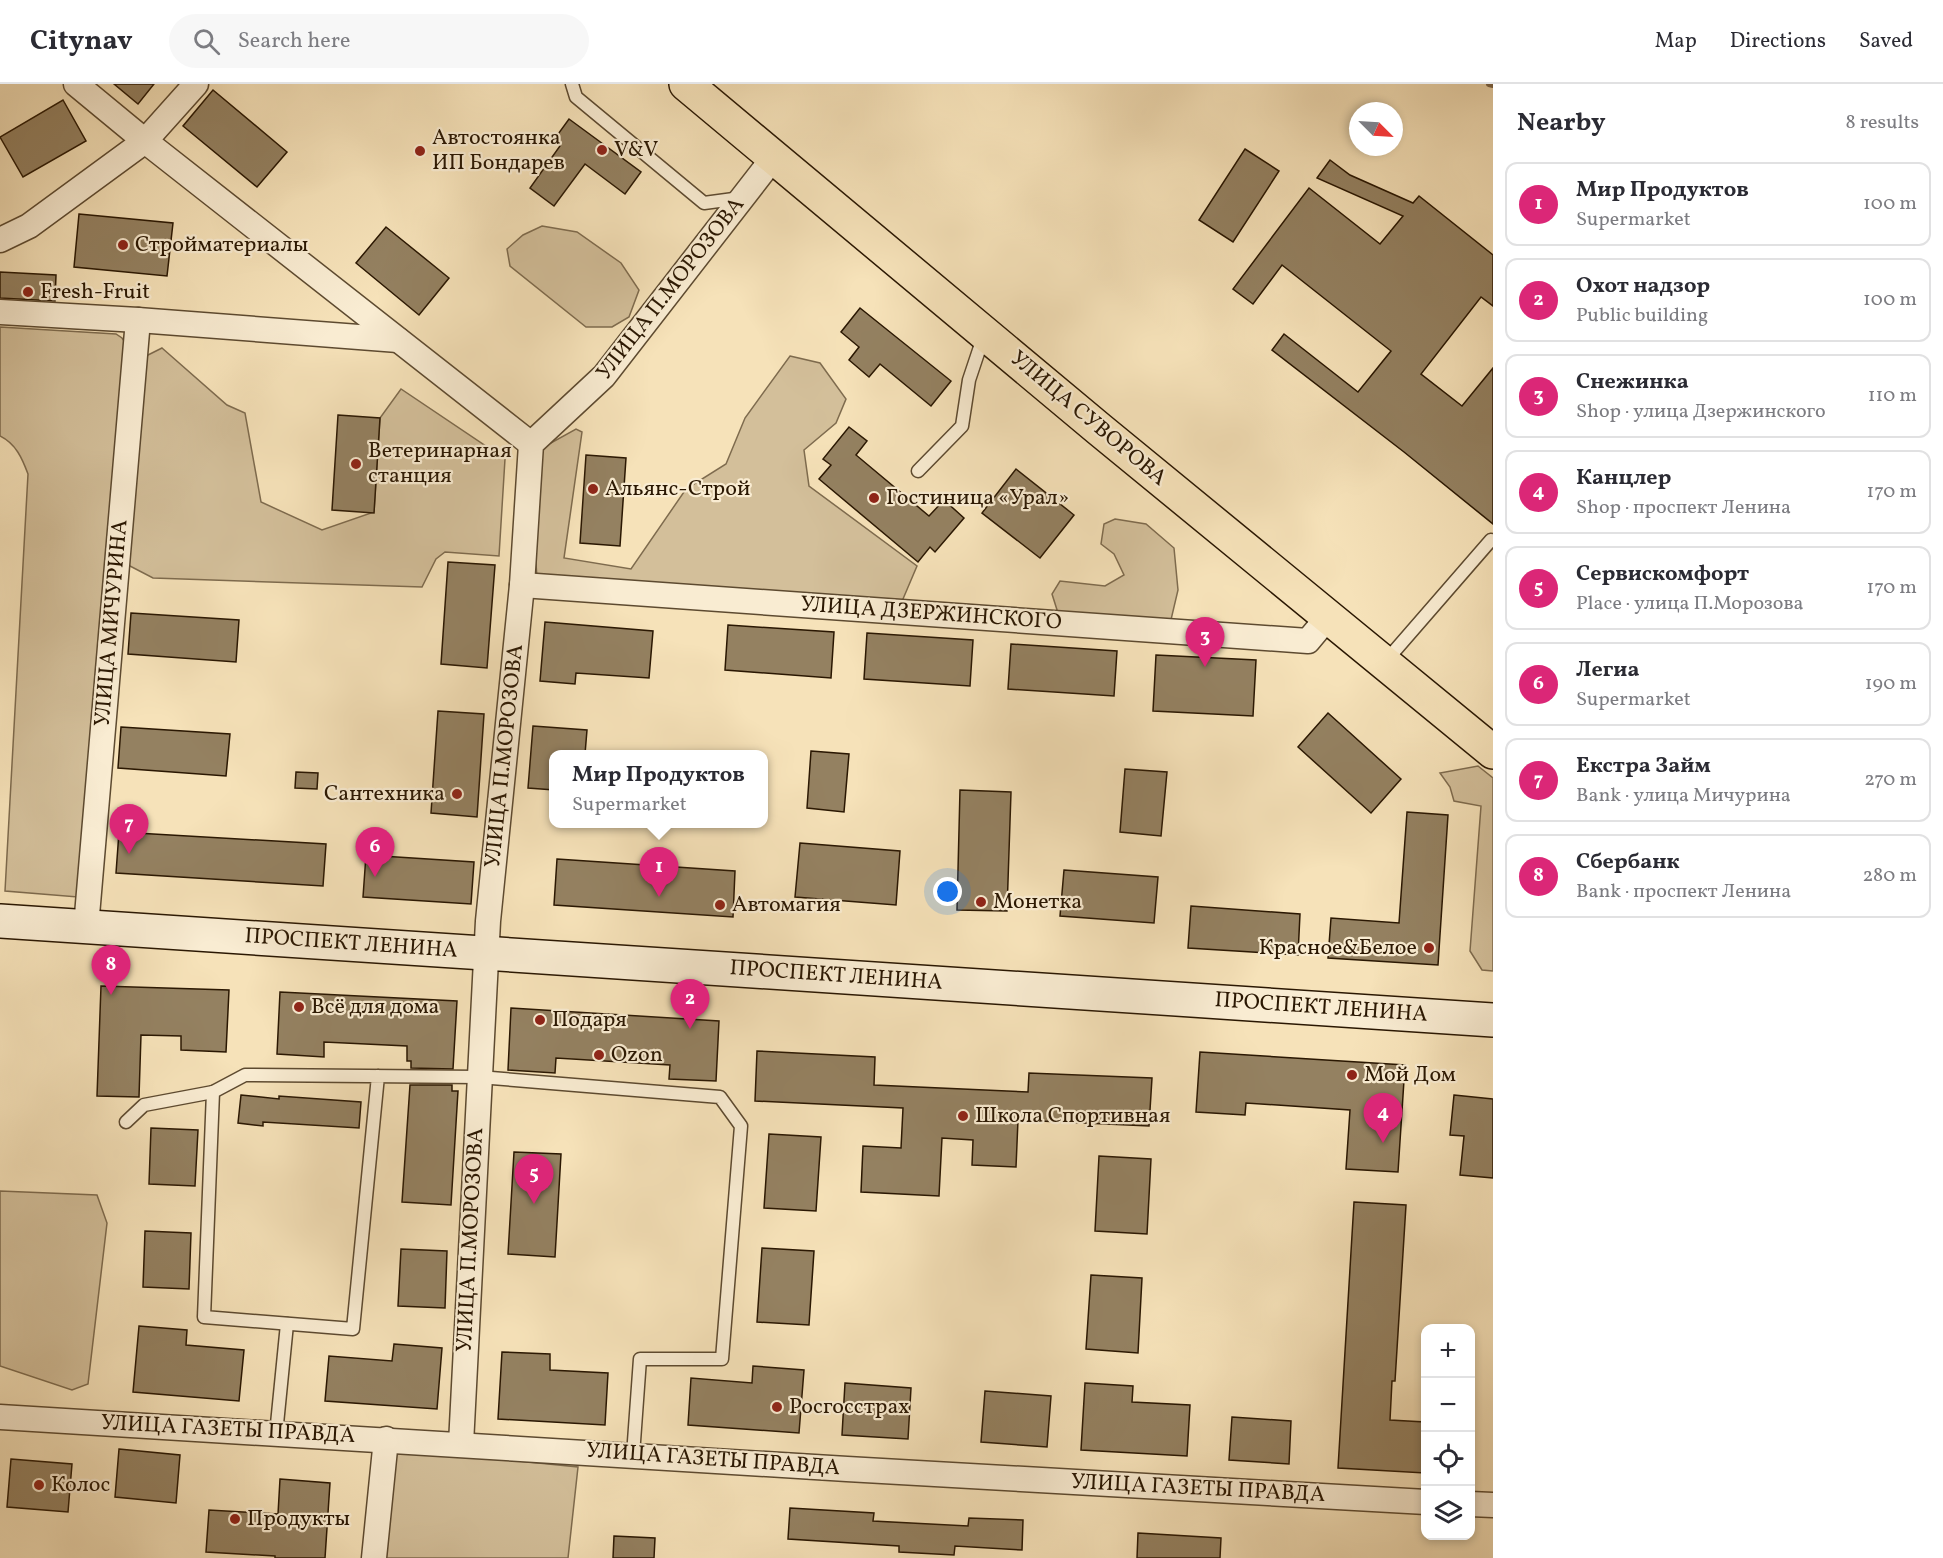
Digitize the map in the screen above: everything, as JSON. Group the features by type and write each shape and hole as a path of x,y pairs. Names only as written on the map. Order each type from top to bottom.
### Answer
{"main road":[{"name":"УЛИЦА СУВОРОВА","path":"686,84 1493,752"},
{"name":"ПРОСПЕКТ ЛЕНИНА","path":"0,921 1493,1020"}],"street":[{"path":"76,84 145,141 531,444"},
{"path":"0,240 29,226 145,141 196,84"},
{"name":"УЛИЦА П.МОРОЗОВА","path":"461,1444 486,953 522,585 531,444 604,376 774,157"},
{"path":"0,312 398,340"},
{"name":"УЛИЦА МИЧУРИНА","path":"86,927 138,320"},
{"name":"УЛИЦА ДЗЕРЖИНСКОГО","path":"522,585 1308,641 1328,617"},
{"name":"УЛИЦА ГАЗЕТЫ ПРАВДА","path":"0,1417 1421,1502"},
{"path":"374,1558 386,1439"},
{"path":"1475,1504 1493,1505"}],"lane":[{"path":"572,84 576,97 704,204 743,197"},
{"path":"918,471 962,426 969,380 985,333"},
{"path":"1384,664 1491,540"},
{"path":"126,1122 144,1105 213,1092 245,1075 479,1077 720,1097 741,1126 722,1359 640,1359 633,1455"},
{"path":"213,1092 204,1317 353,1329 378,1077"},
{"path":"276,1434 287,1323"}],"shaded area":[{"path":"542,226 577,232 621,263 639,290 629,317 612,327 586,327 510,266 507,249 523,235"},
{"path":"0,327 116,334 127,345 90,898 5,891 28,474 14,447 0,436"},
{"path":"162,348 227,405 245,413 261,502 322,530 374,512 380,418 401,389 505,459 499,556 445,552 436,559 422,587 153,578 128,565 138,360"},
{"path":"790,356 820,363 846,399 836,423 804,450 809,486 917,566 900,606 537,578 535,549 540,449 576,429 582,432 564,558 631,569 686,489 726,464 745,418"},
{"path":"1115,519 1146,524 1174,548 1178,590 1170,624 1058,613 1052,594 1060,581 1105,586 1124,575 1114,554 1101,544 1104,524"},
{"path":"1478,766 1493,778 1493,971 1482,970 1470,951 1481,806 1454,801 1450,787 1440,773"},
{"path":"0,1191 97,1195 107,1223 88,1384 72,1390 0,1366"},
{"path":"396,1449 578,1467 568,1558 385,1558"}],"building":[{"path":"114,84 154,84 138,104"},
{"path":"213,90 287,152 257,187 183,126"},
{"path":"63,100 86,141 23,177 0,137"},
{"path":"569,119 641,172 625,194 585,164 554,206 530,188 560,146 553,141"},
{"path":"1245,149 1279,171 1233,242 1199,220"},
{"path":"1330,160 1350,175 1413,203 1419,196 1493,255 1493,306 1481,297 1421,374 1462,406 1493,368 1493,524 1272,350 1284,334 1358,392 1391,351 1282,265 1253,304 1233,289 1309,188 1380,244 1403,216 1317,178"},
{"name":"Стройматериалы","path":"79,214 173,223 167,276 74,267"},
{"path":"386,227 449,278 419,315 356,263"},
{"name":"Fresh-Fruit","path":"0,272 56,275 55,301 0,298"},
{"path":"860,308 951,381 931,406 880,364 869,377 849,360 859,347 841,332"},
{"name":"Ветеринарная станция","path":"338,415 380,418 374,513 332,510"},
{"name":"Гостиница «Урал»","path":"849,427 867,441 856,455 929,516 944,500 964,518 935,552 930,547 918,562 819,479 831,465 823,459"},
{"path":"586,455 626,458 620,546 580,543"},
{"path":"1016,469 1074,515 1040,558 982,513"},
{"path":"448,562 495,565 487,668 441,664"},
{"path":"131,613 239,620 236,662 128,654"},
{"path":"545,622 653,631 649,678 576,673 575,684 540,681"},
{"path":"728,625 834,632 831,678 725,670"},
{"path":"867,633 973,640 970,686 864,679"},
{"path":"1011,644 1117,651 1114,696 1008,689"},
{"path":"1156,655 1256,660 1253,716 1153,711"},
{"path":"438,711 484,714 477,817 431,813"},
{"path":"1328,713 1401,779 1371,813 1298,747"},
{"path":"533,726 587,730 585,750 549,750 549,790 528,788"},
{"path":"121,727 230,734 226,776 118,768"},
{"path":"811,751 849,754 844,812 807,808"},
{"path":"1125,769 1167,772 1161,836 1120,832"},
{"path":"296,772 318,773 317,789 295,788"},
{"path":"960,790 1011,792 1007,911 957,910"},
{"path":"1407,812 1448,815 1438,965 1328,958 1331,918 1399,923"},
{"path":"119,832 326,844 323,886 116,873"},
{"path":"800,843 900,851 896,905 795,897"},
{"path":"366,855 474,862 471,904 363,897"},
{"path":"557,859 735,871 733,917 554,905"},
{"path":"1064,870 1158,877 1154,923 1060,916"},
{"path":"1191,906 1300,914 1298,955 1188,948"},
{"path":"101,986 229,990 226,1052 181,1050 181,1036 141,1035 139,1097 97,1096"},
{"path":"280,992 457,1001 453,1069 411,1068 411,1061 407,1061 407,1046 324,1042 324,1057 277,1054"},
{"path":"511,1008 719,1021 716,1081 669,1079 670,1065 556,1058 555,1073 508,1070"},
{"path":"757,1051 875,1057 874,1085 1028,1092 1029,1073 1152,1078 1149,1126 1018,1120 1016,1167 972,1165 973,1140 942,1138 939,1196 861,1192 863,1146 901,1148 903,1108 755,1101"},
{"path":"1200,1052 1405,1065 1398,1172 1346,1169 1350,1110 1246,1103 1245,1115 1196,1112"},
{"path":"410,1085 452,1085 452,1091 458,1091 451,1205 402,1202"},
{"path":"241,1095 361,1102 359,1128 263,1122 263,1126 238,1123"},
{"path":"1454,1095 1493,1099 1493,1178 1460,1175 1464,1136 1450,1135"},
{"path":"151,1128 198,1130 195,1186 149,1184"},
{"path":"769,1134 821,1137 816,1211 764,1208"},
{"path":"514,1152 561,1154 555,1257 508,1254"},
{"path":"1099,1156 1151,1159 1147,1234 1095,1231"},
{"path":"1354,1202 1406,1205 1395,1381 1392,1381 1390,1420 1421,1422 1421,1473 1338,1468"},
{"path":"145,1231 191,1233 189,1289 143,1287"},
{"path":"762,1248 814,1251 809,1325 757,1322"},
{"path":"401,1249 447,1251 445,1308 398,1306"},
{"path":"1091,1275 1142,1278 1138,1353 1086,1349"},
{"path":"139,1326 187,1330 186,1345 244,1350 239,1401 133,1392"},
{"path":"394,1344 442,1348 437,1409 325,1401 329,1356 392,1361"},
{"path":"502,1352 550,1354 550,1370 608,1373 605,1425 498,1419"},
{"path":"753,1366 804,1370 799,1433 688,1425 691,1378 752,1383"},
{"path":"845,1383 911,1388 908,1439 842,1435"},
{"path":"1085,1383 1133,1386 1132,1402 1190,1405 1187,1456 1081,1450"},
{"path":"985,1391 1051,1396 1047,1447 981,1442"},
{"path":"1232,1417 1291,1421 1289,1464 1229,1460"},
{"path":"119,1449 180,1455 176,1503 115,1497"},
{"name":"Колос","path":"11,1459 72,1464 68,1512 7,1507"},
{"path":"280,1479 330,1483 325,1558 275,1558 275,1556 206,1552 209,1510 278,1514"},
{"path":"790,1508 874,1513 873,1521 968,1526 969,1518 1023,1520 1022,1550 955,1546 954,1555 899,1552 899,1546 788,1539"},
{"path":"1138,1533 1221,1538 1220,1558 1137,1558"},
{"path":"614,1536 655,1538 654,1558 613,1558"}],"waterway":[{"path":"1489,84 1493,85"}],"place":[{"name":"V&V","path":"602,150"},
{"name":"Автостоянка ИП Бондарев","path":"420,151"},
{"name":"Стройматериалы","path":"123,245"},
{"name":"Fresh-Fruit","path":"28,292"},
{"name":"Ветеринарная станция","path":"356,464"},
{"name":"Альянс-Строй","path":"593,489"},
{"name":"Гостиница «Урал»","path":"874,498"},
{"name":"Снежинка","path":"1205,667"},
{"name":"Сантехника","path":"457,794"},
{"name":"Екстра Займ","path":"129,854"},
{"name":"Легиа","path":"375,877"},
{"name":"Мир Продуктов","path":"659,897"},
{"name":"Монетка","path":"981,902"},
{"name":"Автомагия","path":"720,905"},
{"name":"Красное&Белое","path":"1429,948"},
{"name":"Сбербанк","path":"111,995"},
{"name":"Всё для дома","path":"299,1007"},
{"name":"Подаря","path":"540,1020"},
{"name":"Охот надзор","path":"690,1029"},
{"name":"Ozon","path":"599,1055"},
{"name":"Мой Дом","path":"1352,1075"},
{"name":"Школа Спортивная","path":"963,1116"},
{"name":"Канцлер","path":"1383,1143"},
{"name":"Сервискомфорт","path":"534,1204"},
{"name":"Росгосстрах","path":"777,1407"},
{"name":"Колос","path":"39,1485"},
{"name":"Продукты","path":"235,1519"}]}
